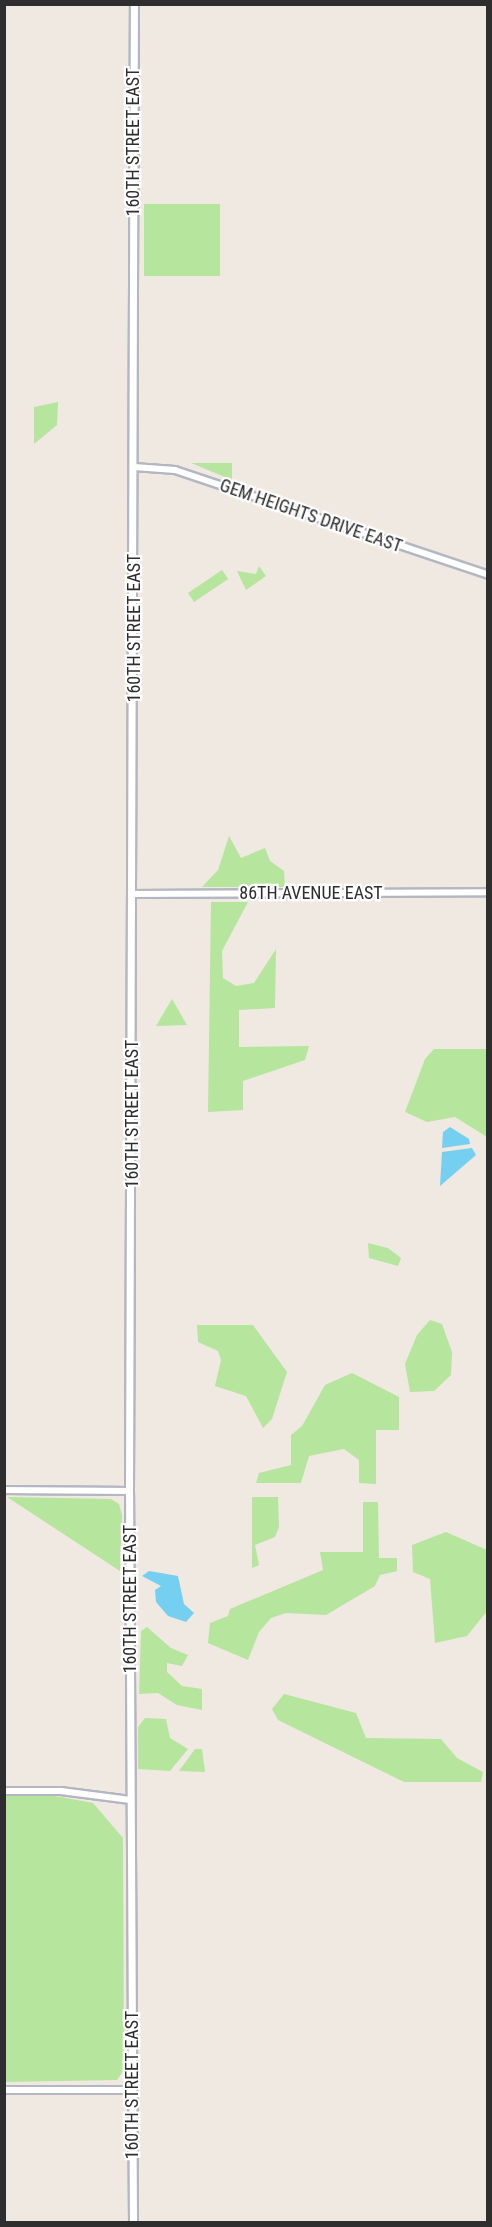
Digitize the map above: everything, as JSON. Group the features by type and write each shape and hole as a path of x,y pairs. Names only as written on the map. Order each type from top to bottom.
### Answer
{"main road":[{"name":"160TH STREET EAST","path":"133,2223 129,1491 134,894 134,4"}],"street":[{"name":"GEM HEIGHTS DRIVE EAST","path":"134,467 175,471 488,575"},
{"name":"86TH AVENUE EAST","path":"134,894 488,892"},
{"path":"4,1490 129,1491"},
{"path":"4,1791 61,1791 130,1800"},
{"path":"4,2090 132,2090"}],"green space":[{"path":"144,204 220,204 220,276 144,276"},
{"path":"58,402 57,425 34,444 34,407"},
{"path":"191,463 232,463 232,480"},
{"path":"259,566 266,576 246,590 237,571 256,574"},
{"path":"222,570 228,579 194,602 188,593"},
{"path":"229,836 241,858 265,848 270,861 284,871 285,887 202,887 218,870"},
{"path":"211,902 248,902 222,951 223,978 236,986 254,983 276,949 275,1008 239,1010 239,1047 309,1046 305,1060 243,1081 243,1110 208,1112"},
{"path":"172,999 187,1025 156,1026"},
{"path":"434,1049 487,1049 487,1137 455,1117 427,1122 405,1112 425,1059"},
{"path":"368,1243 388,1248 401,1258 398,1266 369,1258"},
{"path":"430,1320 442,1324 452,1352 451,1375 434,1391 410,1392 405,1364 417,1335"},
{"path":"197,1325 253,1325 287,1372 272,1419 263,1428 246,1396 215,1386 221,1360 218,1351 198,1342"},
{"path":"352,1373 399,1397 399,1430 376,1430 376,1484 359,1483 359,1460 344,1449 309,1456 301,1483 256,1483 259,1473 291,1465 291,1435 302,1426 325,1385"},
{"path":"7,1497 111,1499 119,1504 122,1515 120,1571"},
{"path":"252,1497 278,1497 279,1527 275,1537 255,1545 259,1565 252,1568"},
{"path":"363,1502 378,1502 379,1558 397,1558 397,1571 380,1575 375,1586 326,1615 286,1613 271,1618 259,1632 248,1660 208,1643 210,1623 228,1616 230,1609 323,1570 320,1552 363,1552"},
{"path":"446,1532 487,1550 487,1611 467,1636 435,1643 430,1579 413,1572 412,1545"},
{"path":"147,1627 171,1648 188,1655 182,1666 167,1663 167,1672 182,1686 202,1689 202,1710 177,1705 158,1693 139,1694 141,1631"},
{"path":"284,1694 356,1713 366,1738 441,1739 457,1758 483,1772 481,1782 404,1782 278,1720 272,1709"},
{"path":"145,1718 166,1719 170,1738 188,1749 170,1771 138,1769 138,1727"},
{"path":"195,1749 202,1749 205,1772 179,1771"},
{"path":"5,1795 55,1796 93,1803 123,1838 124,2070 117,2080 5,2082"}],"water":[{"path":"450,1127 469,1139 470,1144 442,1148 443,1132"},
{"path":"472,1148 476,1155 440,1186 442,1152"},
{"path":"149,1571 178,1576 184,1604 194,1613 186,1622 168,1616 156,1602 155,1590 161,1586 142,1576"}]}
